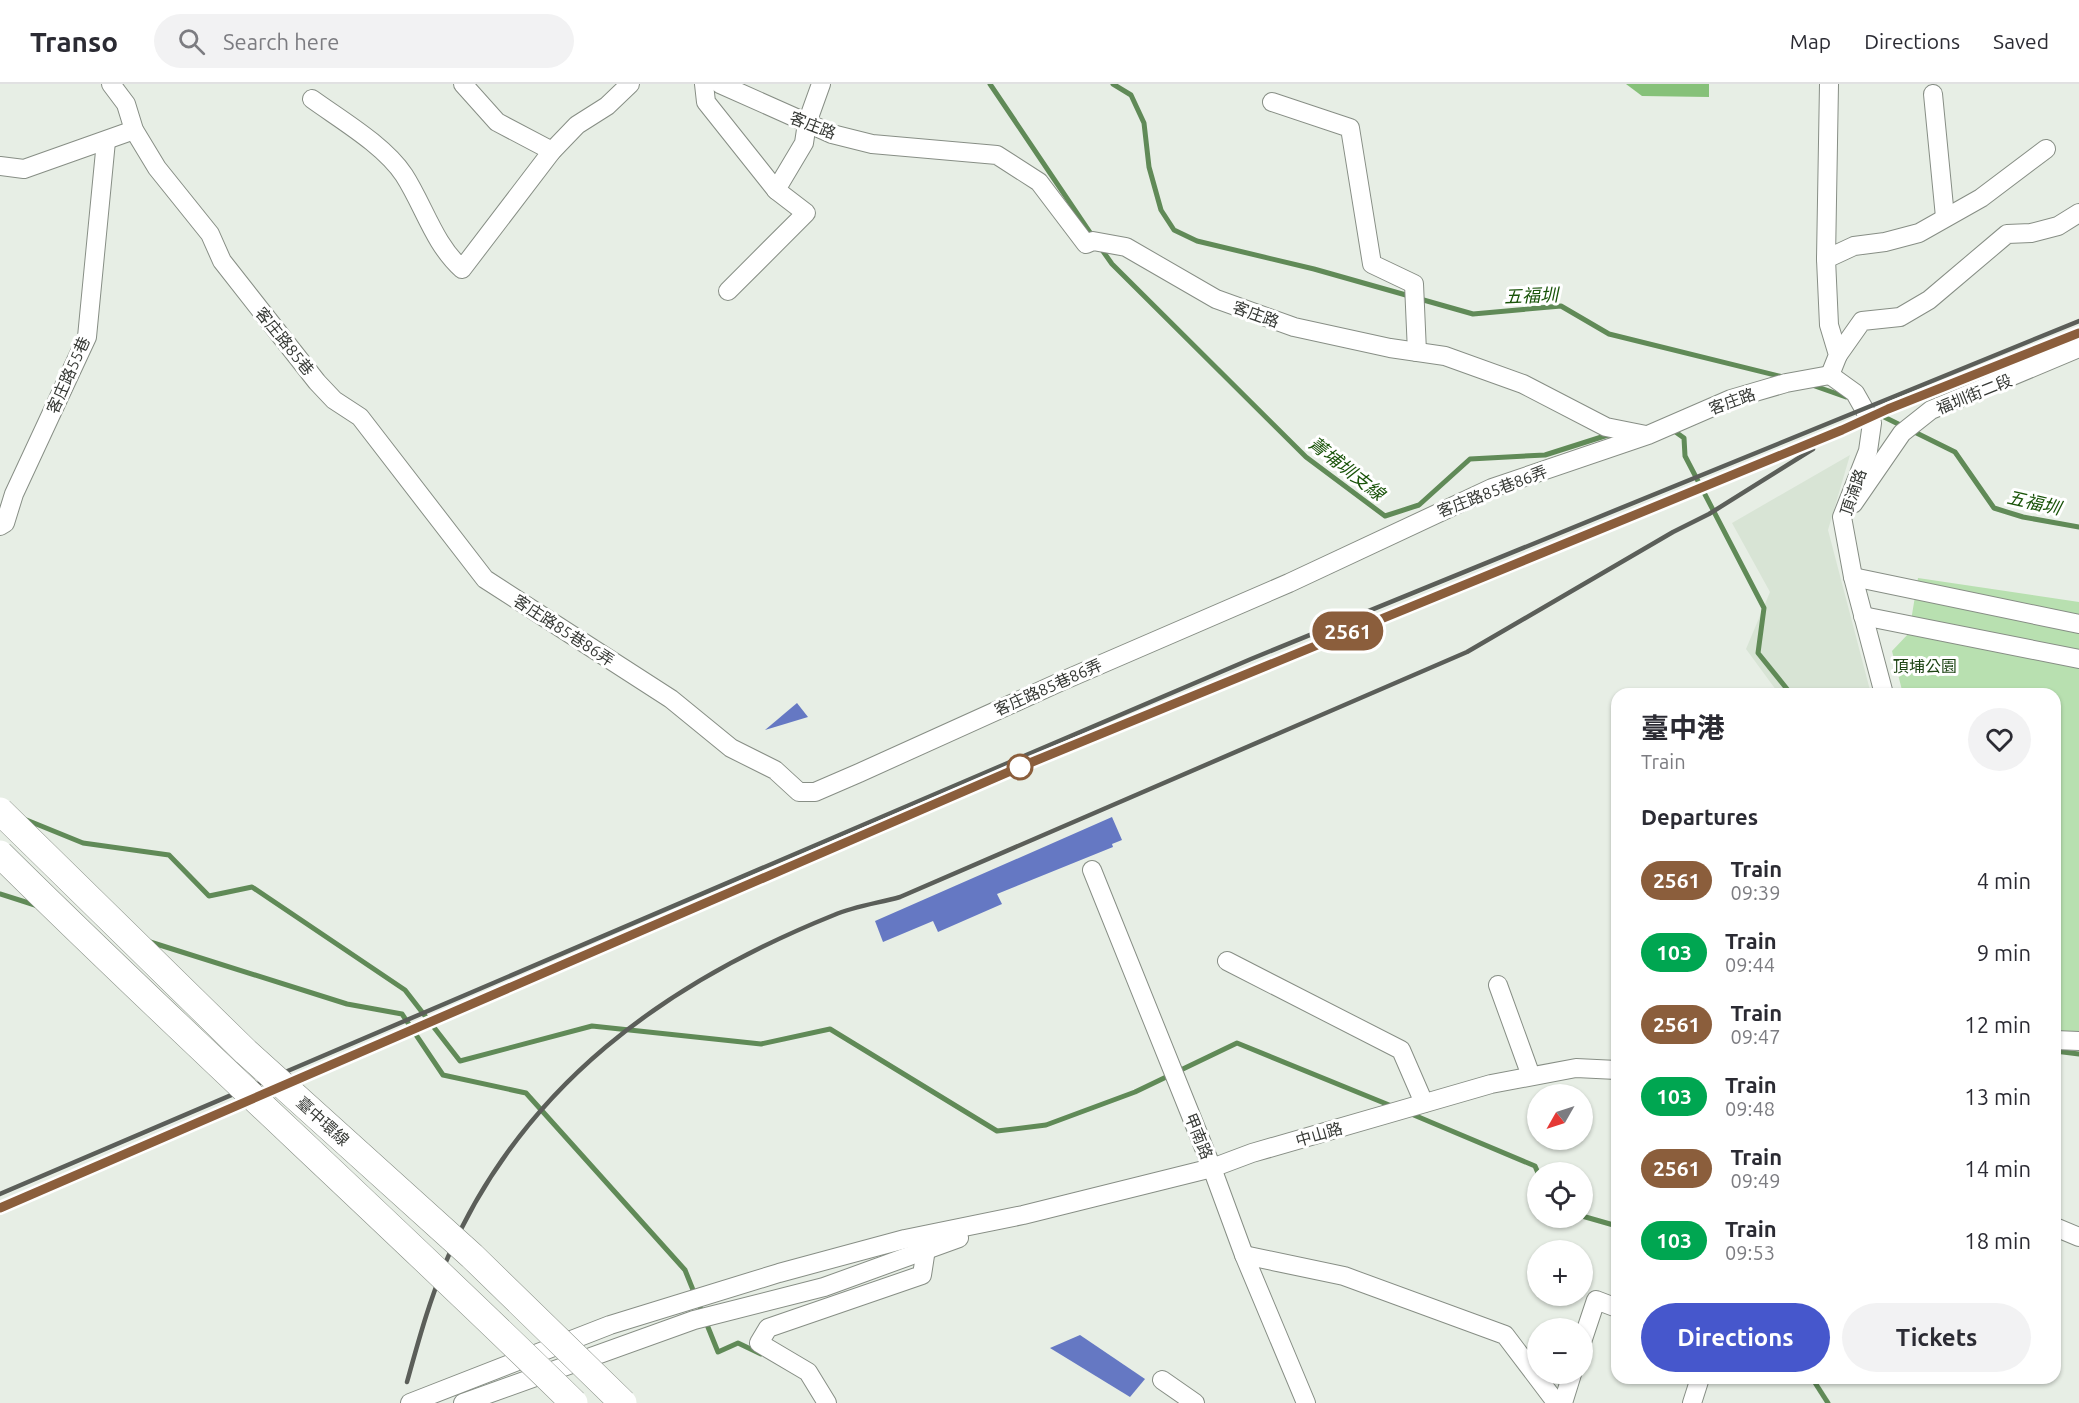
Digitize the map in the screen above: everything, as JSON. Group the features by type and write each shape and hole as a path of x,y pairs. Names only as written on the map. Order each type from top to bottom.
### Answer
{"highway":[{"name":"臺中環線","path":"0,811 246,1052 472,1256 623,1403"},
{"name":"臺中環線","path":"0,854 204,1053 445,1277 574,1403"}],"street":[{"name":"客庄路85巷","path":"111,84 126,104 134,130 158,168 210,234 222,261 317,382 334,400 360,417 485,579"},
{"path":"463,84 497,122 552,151"},
{"path":"312,99 369,140 403,174 448,257 462,269 552,151 577,125 607,106 630,84"},
{"path":"704,84 706,102 776,190 806,213 728,291"},
{"name":"客庄路","path":"720,84 831,134 872,144 997,155 1039,182 1086,244 1093,241 1126,247 1216,299 1294,327 1445,356 1523,384 1606,427 1648,435 1731,399 1786,383 1830,375"},
{"path":"776,190 804,143 807,123 820,84"},
{"path":"1829,84 1826,259 1829,325 1838,355"},
{"path":"1933,94 1945,217"},
{"path":"1272,102 1350,128 1372,264 1414,284 1417,352"},
{"path":"0,166 24,169 134,130"},
{"name":"客庄路55巷","path":"0,526 5,523 14,494 87,337 106,141"},
{"path":"1826,259 1854,246 1885,242 1919,233 1981,198 2046,149"},
{"path":"1830,375 1838,355 1862,321 1900,317 1929,300 2007,234 2031,233 2058,226 2079,213"},
{"name":"福圳街二段","path":"1842,517 1863,493 1902,433 1931,410 1999,384 2079,348"},
{"name":"頂湳路","path":"1830,375 1855,393 1872,423 1868,451 1842,517 1853,577 1882,688"},
{"name":"客庄路85巷86弄","path":"485,579 671,699 731,748 775,770 799,792 815,792 1278,588 1492,488 1648,435"},
{"path":"1853,577 2079,624"},
{"path":"1863,616 2079,659"},
{"name":"甲南路","path":"1092,870 1212,1168 1244,1255 1306,1403"},
{"path":"1227,961 1401,1050 1424,1103"},
{"path":"1498,985 1531,1076"},
{"path":"2061,1040 2079,1041"},
{"name":"中山路","path":"1023,1215 1212,1168 1251,1153 1424,1103 1531,1076 1576,1068 1611,1070"},
{"path":"463,1403 694,1320 824,1287 1023,1215"},
{"path":"410,1403 610,1325 779,1273 905,1239 1023,1215"},
{"path":"2061,1230 2079,1237"},
{"path":"827,1403 808,1372 759,1343 768,1328 922,1275 926,1249"},
{"path":"1244,1255 1344,1276 1505,1335 1552,1397 1562,1403 1569,1384"},
{"path":"1590,1318 1596,1300 1611,1306"},
{"path":"1162,1380 1195,1403"},
{"path":"1692,1403 1698,1384"}],"shaded area":[{"path":"1850,455 1828,530 1869,688 1775,688 1746,649 1770,592 1732,523"}],"green space":[{"path":"1626,84 1709,84 1709,97 1642,96"},
{"name":"頂埔公園","path":"1918,578 2079,602 2079,1035 2061,1033 2061,688 1901,688 1892,651 1909,633"}],"building":[{"path":"797,703 808,717 765,730"},
{"path":"1112,817 1122,840 1112,844 1113,847 997,894 1002,904 938,932 933,921 883,942 875,921"},
{"path":"1080,1335 1145,1379 1130,1397 1050,1348"}],"waterway":[{"name":"菁埔圳支線","path":"990,84 1093,237"},
{"name":"五福圳","path":"1113,84 1131,95 1144,123 1149,167 1161,210 1174,230 1197,241 1314,269 1473,314 1561,306 1609,334 1783,377"},
{"name":"菁埔圳支線","path":"1100,247 1112,264 1306,457 1385,516 1419,505 1470,459 1545,455 1611,434"},
{"name":"五福圳","path":"1812,385 1846,397"},
{"name":"五福圳","path":"1872,411 1955,452 1994,508 2023,517 2079,527"},
{"name":"菁埔圳支線","path":"1670,428 1684,438 1685,456 1764,608 1758,653 1786,688"},
{"path":"24,819 83,843 169,855 209,896 252,887 405,990 460,1061 592,1026 761,1044 830,1029 997,1131 1046,1125 1135,1092 1237,1043 1394,1107"},
{"path":"0,894 38,906"},
{"path":"147,941 347,1004 402,1014 443,1075 526,1093 685,1270 718,1352 738,1343 761,1354"},
{"name":"菁埔圳支線","path":"2061,1052 2079,1054"},
{"path":"1409,1113 1527,1163"},
{"path":"1593,1219 1611,1224"},
{"path":"1816,1384 1828,1403"}],"railway":[{"path":"0,1194 1251,659 2079,321"},
{"path":"0,1208 1020,767 1842,430 1888,409 2079,333"},
{"path":"407,1382 425,1319 442,1272 479,1196 516,1141 559,1091 606,1047 657,1008 713,973 772,942 842,912 900,897 1467,652 1673,532 1709,514 1813,449"}],"train":[{"name":"2561","path":"0,1208 1020,767 1842,430 1888,409 2079,333"}]}
